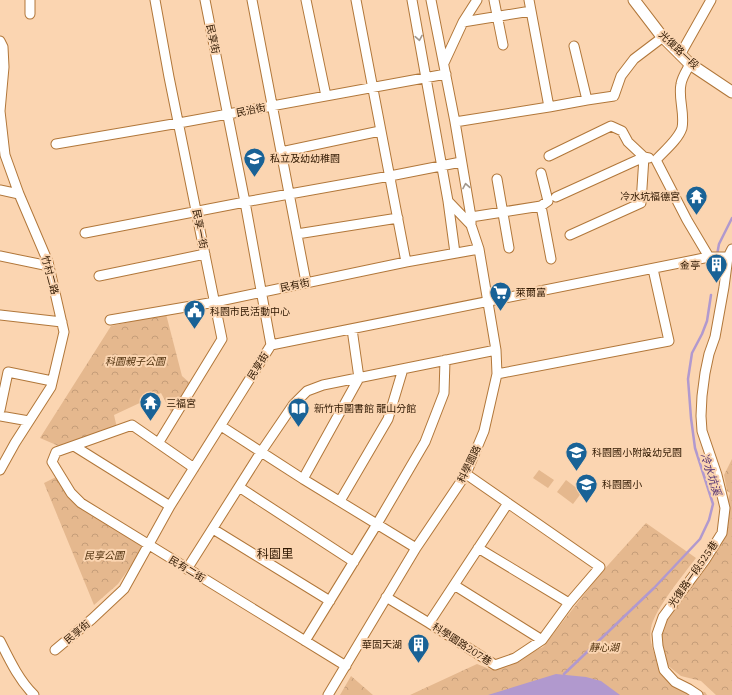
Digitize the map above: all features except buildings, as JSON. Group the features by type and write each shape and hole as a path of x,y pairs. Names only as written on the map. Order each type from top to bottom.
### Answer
{"main road":[{"name":"光復路一段","path":"634,0 663,37 680,55 690,64 732,92"}],"street":[{"path":"30,0 30,14"},
{"name":"民享一街","path":"155,0 222,339 159,442"},
{"name":"民享街","path":"55,650 92,619 124,589 170,506 271,345 229,114 205,0"},
{"path":"252,0 306,282"},
{"path":"306,0 326,96"},
{"path":"356,0 406,262"},
{"path":"412,0 448,201 455,253"},
{"name":"科學園路","path":"328,695 416,548 466,474 484,431 497,374 496,350 489,302 479,249 471,221 455,122 431,0"},
{"path":"444,64 463,22 477,0"},
{"path":"494,0 503,45"},
{"path":"529,0 549,107"},
{"path":"680,55 710,0"},
{"path":"463,22 531,11"},
{"path":"455,122 614,96 621,76 634,59 663,37"},
{"name":"竹村二路","path":"0,470 15,443 51,387 64,332 49,266 19,194 5,155 0,110 4,67 1,44"},
{"path":"574,46 587,100"},
{"path":"656,160 681,129 683,120 680,84 690,64"},
{"name":"民治街","path":"56,144 446,74"},
{"path":"549,156 611,126 622,131 628,142 644,158"},
{"path":"281,152 380,131"},
{"path":"556,197 644,158 656,160"},
{"path":"570,235 640,203 644,158"},
{"path":"656,160 687,220 709,257"},
{"path":"85,233 462,162"},
{"path":"471,221 503,212 541,206 548,201 541,174"},
{"path":"497,179 509,248"},
{"path":"0,190 19,194"},
{"name":"科學園路","path":"448,201 471,221"},
{"path":"541,206 551,259"},
{"path":"297,234 398,218"},
{"name":"民有街","path":"110,320 215,302 306,282 479,249"},
{"path":"271,345 730,253"},
{"name":"光復路一段525巷","path":"698,695 675,682 664,670 658,646 657,634 663,617 705,560 722,533 725,508 717,474 702,431 701,416 705,373 728,287 730,253"},
{"path":"99,276 205,254"},
{"path":"0,256 49,266"},
{"path":"497,374 669,341 653,269"},
{"path":"0,315 62,322"},
{"path":"303,479 359,378 352,329"},
{"path":"187,569 261,452 293,406 307,391 323,385 496,350"},
{"path":"305,641 377,524 425,442 444,393 445,360"},
{"path":"340,501 388,419 403,369"},
{"path":"0,410 3,376 8,372 52,381"},
{"path":"0,416 28,422"},
{"path":"74,446 132,425 159,442 194,468"},
{"path":"220,426 416,548"},
{"path":"74,446 170,506"},
{"name":"民有二街","path":"74,446 56,452 52,462 71,493 81,503 346,666"},
{"path":"429,623 508,503 466,474"},
{"path":"239,488 354,562"},
{"name":"科學園路207巷","path":"386,597 429,623 494,666 515,658 542,640 569,603 600,567 508,503"},
{"path":"213,529 330,601"},
{"path":"478,548 569,603"},
{"path":"454,585 542,640"},
{"path":"0,641 16,672 34,695"}],"green space":[{"name":"科園親子公園","path":"166,314 182,376 191,384 171,412 161,393 114,415 117,428 61,447 40,438 111,326"},
{"path":"732,459 732,695 716,695 701,681 681,676 667,665 661,646 661,635 665,619 709,561 729,508 728,500 730,493 727,491 724,475"},
{"path":"539,470 554,480 548,488 533,478"},
{"name":"民享公園","path":"56,477 67,492 145,546 118,584 94,605 44,483"},
{"path":"566,480 582,492 573,504 557,492"},
{"name":"靜心湖","path":"646,523 696,558 663,602 653,620 650,637 654,654 668,677 679,690 705,692 707,695 410,695 477,664 492,670 543,647 600,574"},
{"path":"351,676 373,695 340,695"}],"shaded area":[{"name":"靜心湖","path":"556,674 586,677 601,681 620,695 488,695"}],"waterway":[{"name":"冷水坑溪","path":"717,255 719,244 732,218"},
{"name":"冷水坑溪","path":"564,674 654,588 700,539 709,520 713,504 695,448 688,379 692,353 707,321 711,295"}],"place":[{"name":"私立及幼幼稚園","path":"255,178"},
{"name":"冷水坑福德宮","path":"696,216"},
{"name":"金亭","path":"716,284"},
{"name":"萊爾富","path":"500,312"},
{"name":"科園市民活動中心","path":"194,330"},
{"name":"三福宮","path":"151,422"},
{"name":"新竹市圖書館 龍山分館","path":"299,428"},
{"name":"科園國小附設幼兒園","path":"577,472"},
{"name":"科園國小","path":"586,504"},
{"name":"華固天湖","path":"418,664"}],"district":[{"name":"科園里","path":"275,553"}]}
